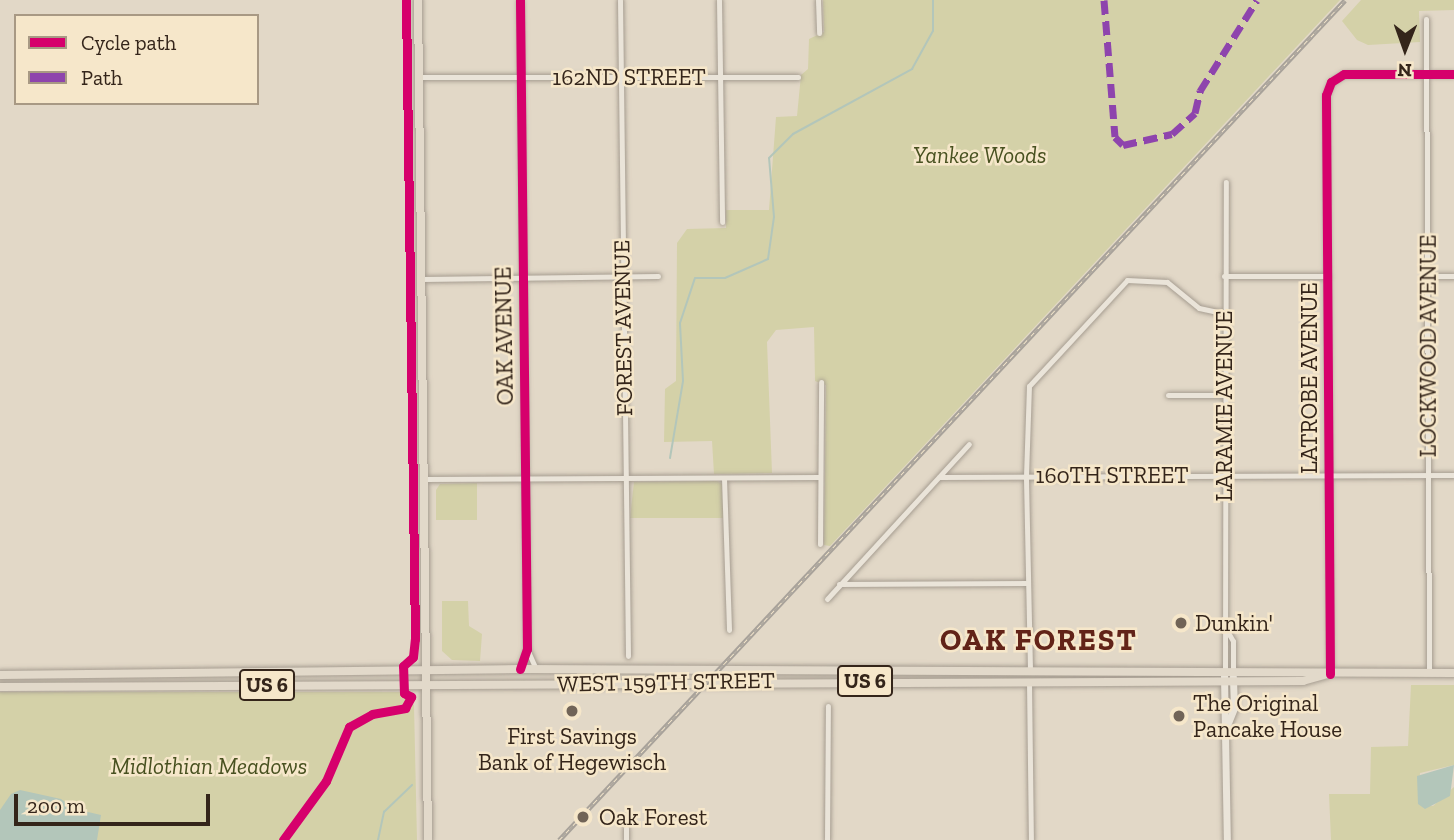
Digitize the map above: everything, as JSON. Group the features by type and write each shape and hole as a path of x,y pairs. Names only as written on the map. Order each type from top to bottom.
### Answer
{"main road":[{"path":"418,0 428,840"},
{"name":"WEST 159TH STREET","path":"0,676 520,669 1229,669 1330,674 1454,673"},
{"name":"WEST 159TH STREET","path":"0,687 1030,680 1303,681 1330,674"}],"street":[{"name":"OAK AVENUE","path":"520,0 527,649 520,669"},
{"name":"FOREST AVENUE","path":"620,0 628,656"},
{"path":"719,0 722,222"},
{"path":"818,0 819,33"},
{"name":"LOCKWOOD AVENUE","path":"1426,19 1429,673"},
{"name":"LATROBE AVENUE","path":"1330,674 1326,95 1331,82 1344,74 1426,74"},
{"path":"1426,74 1454,74"},
{"name":"162ND STREET","path":"419,77 798,77"},
{"name":"LARAMIE AVENUE","path":"1226,182 1223,313 1226,629 1229,669 1226,727 1227,840"},
{"path":"422,279 658,276"},
{"path":"1224,276 1328,276"},
{"path":"1427,276 1454,276"},
{"path":"1030,670 1026,476 1029,386 1127,280 1167,282 1199,308 1223,313"},
{"path":"820,544 821,383"},
{"path":"1168,395 1224,395"},
{"path":"827,599 969,444"},
{"name":"160TH STREET","path":"939,477 1454,475"},
{"path":"425,479 820,477"},
{"path":"724,478 729,630"},
{"path":"839,584 1028,583"},
{"name":"OAK AVENUE","path":"527,649 537,670"},
{"path":"1030,680 1031,840"},
{"path":"827,840 828,706"},
{"path":"626,828 626,840"}],"green space":[{"name":"Yankee Woods","path":"823,0 1340,0 830,546 824,545 826,385 815,381 814,327 776,330 767,342 772,473 714,474 712,441 664,442 665,389 676,381 677,243 687,229 726,228 726,210 769,210 776,117 797,116 801,75 808,69 809,39 824,32"},
{"path":"1361,0 1454,0 1454,10 1419,11 1420,42 1368,45 1357,40 1342,21"},
{"path":"717,481 722,484 724,518 630,518 634,482"},
{"path":"477,483 477,520 436,520 436,490 440,484"},
{"path":"442,601 468,601 469,626 482,634 480,661 452,660 442,651"},
{"path":"1411,685 1454,685 1454,765 1420,773 1418,804 1433,806 1454,787 1454,840 1331,840 1329,794 1370,794 1371,747 1408,746"},
{"name":"Midlothian Meadows","path":"0,692 402,692 414,705 417,840 0,840"}],"shaded area":[{"path":"1454,765 1450,796 1425,809 1418,804 1417,776"},
{"path":"20,790 61,799 75,809 101,815 97,840 0,840 0,810 11,794"}],"waterway":[{"path":"670,458 683,381 680,323 695,278 725,278 768,259 774,217 769,158 793,134 912,69 933,31 933,0"},
{"path":"378,840 384,812 412,785"}],"railway":[{"path":"559,840 1345,0"}],"marked path":[{"path":"1104,0 1115,137 1123,145 1172,134 1195,113 1200,91 1257,0"}],"cycle path":[{"path":"283,840 326,781 349,727 372,714 405,708 411,697 404,693 403,666 413,657 415,639 406,0"},
{"path":"520,0 527,649 520,669"},
{"path":"1330,674 1326,95 1331,82 1344,74 1454,74"}],"place":[{"name":"Dunkin'","path":"1181,623"},
{"name":"First Savings Bank of Hegewisch","path":"572,711"},
{"name":"The Original Pancake House","path":"1179,716"},
{"name":"Oak Forest","path":"583,817"}],"district":[{"name":"OAK FOREST","path":"1039,640"}]}
